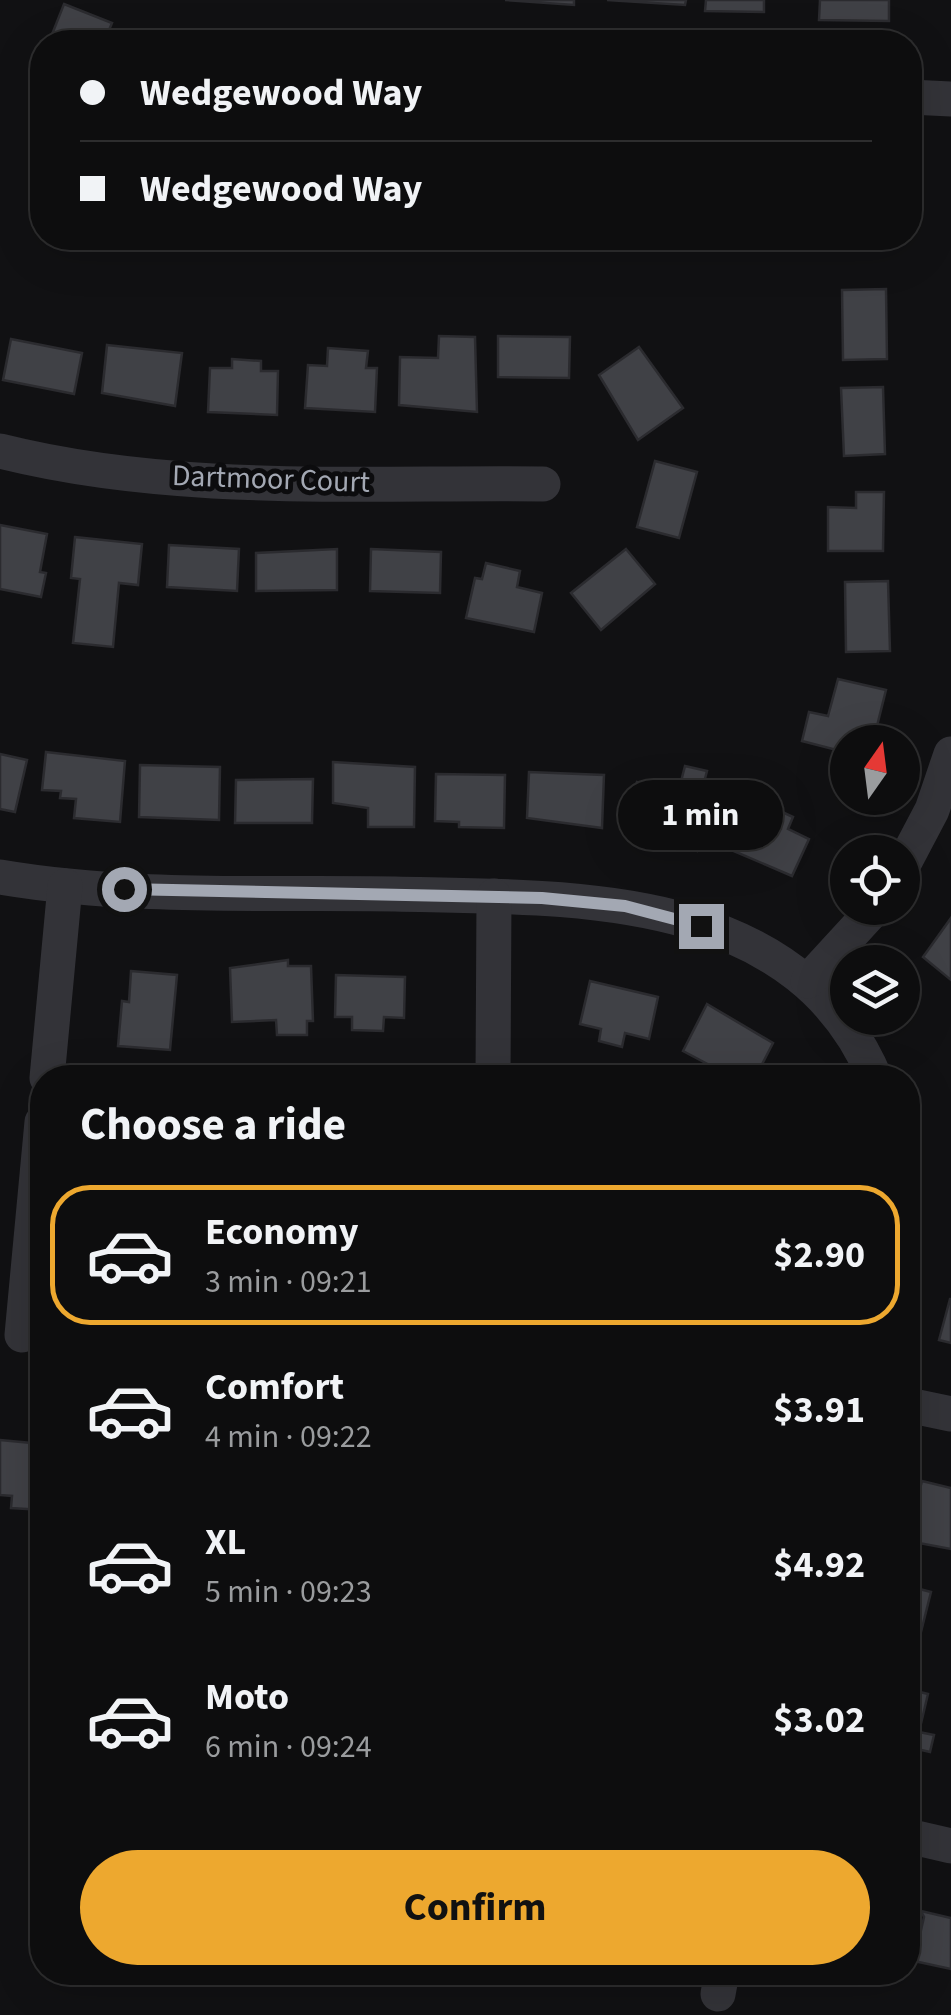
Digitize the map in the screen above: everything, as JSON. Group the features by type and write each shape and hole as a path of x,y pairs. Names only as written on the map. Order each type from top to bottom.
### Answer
{"street":[{"path":"922,98 951,99"},
{"name":"Dartmoor Court","path":"0,451 119,472 189,478 543,484"},
{"path":"919,835 932,810 951,754"},
{"path":"0,876 65,886 599,902 683,920 763,951 808,981 854,1035 869,1065"},
{"path":"48,1065 65,886"},
{"path":"493,1065 494,896"},
{"path":"808,981 860,925"},
{"path":"22,1335 30,1250"},
{"path":"920,1408 951,1414"},
{"path":"920,1839 951,1846"}],"building":[{"path":"505,0 574,0 574,5"},
{"path":"607,0 686,0 685,5"},
{"path":"706,0 764,0 764,12 705,11"},
{"path":"820,0 889,0 889,21 819,20"},
{"path":"64,4 112,23 109,30 54,30"},
{"path":"886,289 887,359 843,360 842,290"},
{"path":"439,336 475,337 477,412 399,405 400,357 438,358"},
{"path":"498,336 570,337 569,378 498,377"},
{"path":"11,339 82,353 74,394 3,380"},
{"path":"107,345 182,353 175,406 102,393"},
{"path":"639,347 683,408 638,440 599,375"},
{"path":"328,348 368,351 366,368 377,368 375,412 305,408 308,365 327,366"},
{"path":"232,359 261,361 261,371 278,371 277,415 208,412 210,368 232,368"},
{"path":"883,387 885,454 844,456 841,388"},
{"path":"655,461 697,472 679,538 637,527"},
{"path":"856,492 884,492 883,551 828,551 828,507 856,508"},
{"path":"0,525 47,534 40,572 46,573 41,597 0,589"},
{"path":"75,537 142,544 138,585 119,583 113,647 73,643 80,579 71,578"},
{"path":"169,545 239,549 237,591 167,587"},
{"path":"337,549 337,590 256,591 256,553"},
{"path":"371,549 441,552 440,593 370,591"},
{"path":"626,549 655,584 601,630 571,593"},
{"path":"486,563 520,571 517,587 542,593 534,632 466,618 475,578 482,579"},
{"path":"888,581 890,651 846,652 845,582"},
{"path":"838,679 886,690 877,725 830,725 830,748 802,741 809,712 828,716"},
{"path":"46,752 125,761 120,822 74,818 76,799 60,798 61,791 42,790"},
{"path":"0,754 27,760 15,812 0,809"},
{"path":"333,762 415,767 414,827 368,827 368,808 333,803"},
{"path":"140,765 220,767 219,820 139,817"},
{"path":"685,766 707,771 700,798 709,801 697,851 626,828 637,782 678,793"},
{"path":"529,772 604,775 602,828 527,818"},
{"path":"436,774 505,775 504,828 459,827 459,822 435,821"},
{"path":"313,779 312,823 235,823 236,780"},
{"path":"767,805 793,817 788,829 809,839 792,876 729,849 745,811 761,818"},
{"path":"951,918 951,980 923,957"},
{"path":"288,960 288,966 311,966 313,1021 307,1021 307,1035 277,1035 276,1020 232,1022 230,968"},
{"path":"131,971 177,975 170,1050 118,1046 122,1001 129,1002"},
{"path":"336,975 405,977 404,1018 384,1017 383,1031 352,1030 352,1017 335,1017"},
{"path":"590,981 658,997 649,1039 625,1033 622,1047 599,1041 601,1029 580,1024"},
{"path":"707,1004 773,1043 762,1065 709,1065 683,1051"},
{"path":"951,1299 951,1343 939,1340"},
{"path":"0,1440 30,1443 30,1509 11,1508 12,1496 0,1495"},
{"path":"922,1481 951,1488 951,1549 920,1543"},
{"path":"920,1589 931,1592 920,1636"},
{"path":"920,1692 928,1694 920,1728"},
{"path":"920,1732 934,1735 930,1752 920,1750"},
{"path":"921,1911 951,1918 951,1969 920,1962 924,1917"}],"route":[{"path":"124,889 542,898 625,906 701,926"}]}
